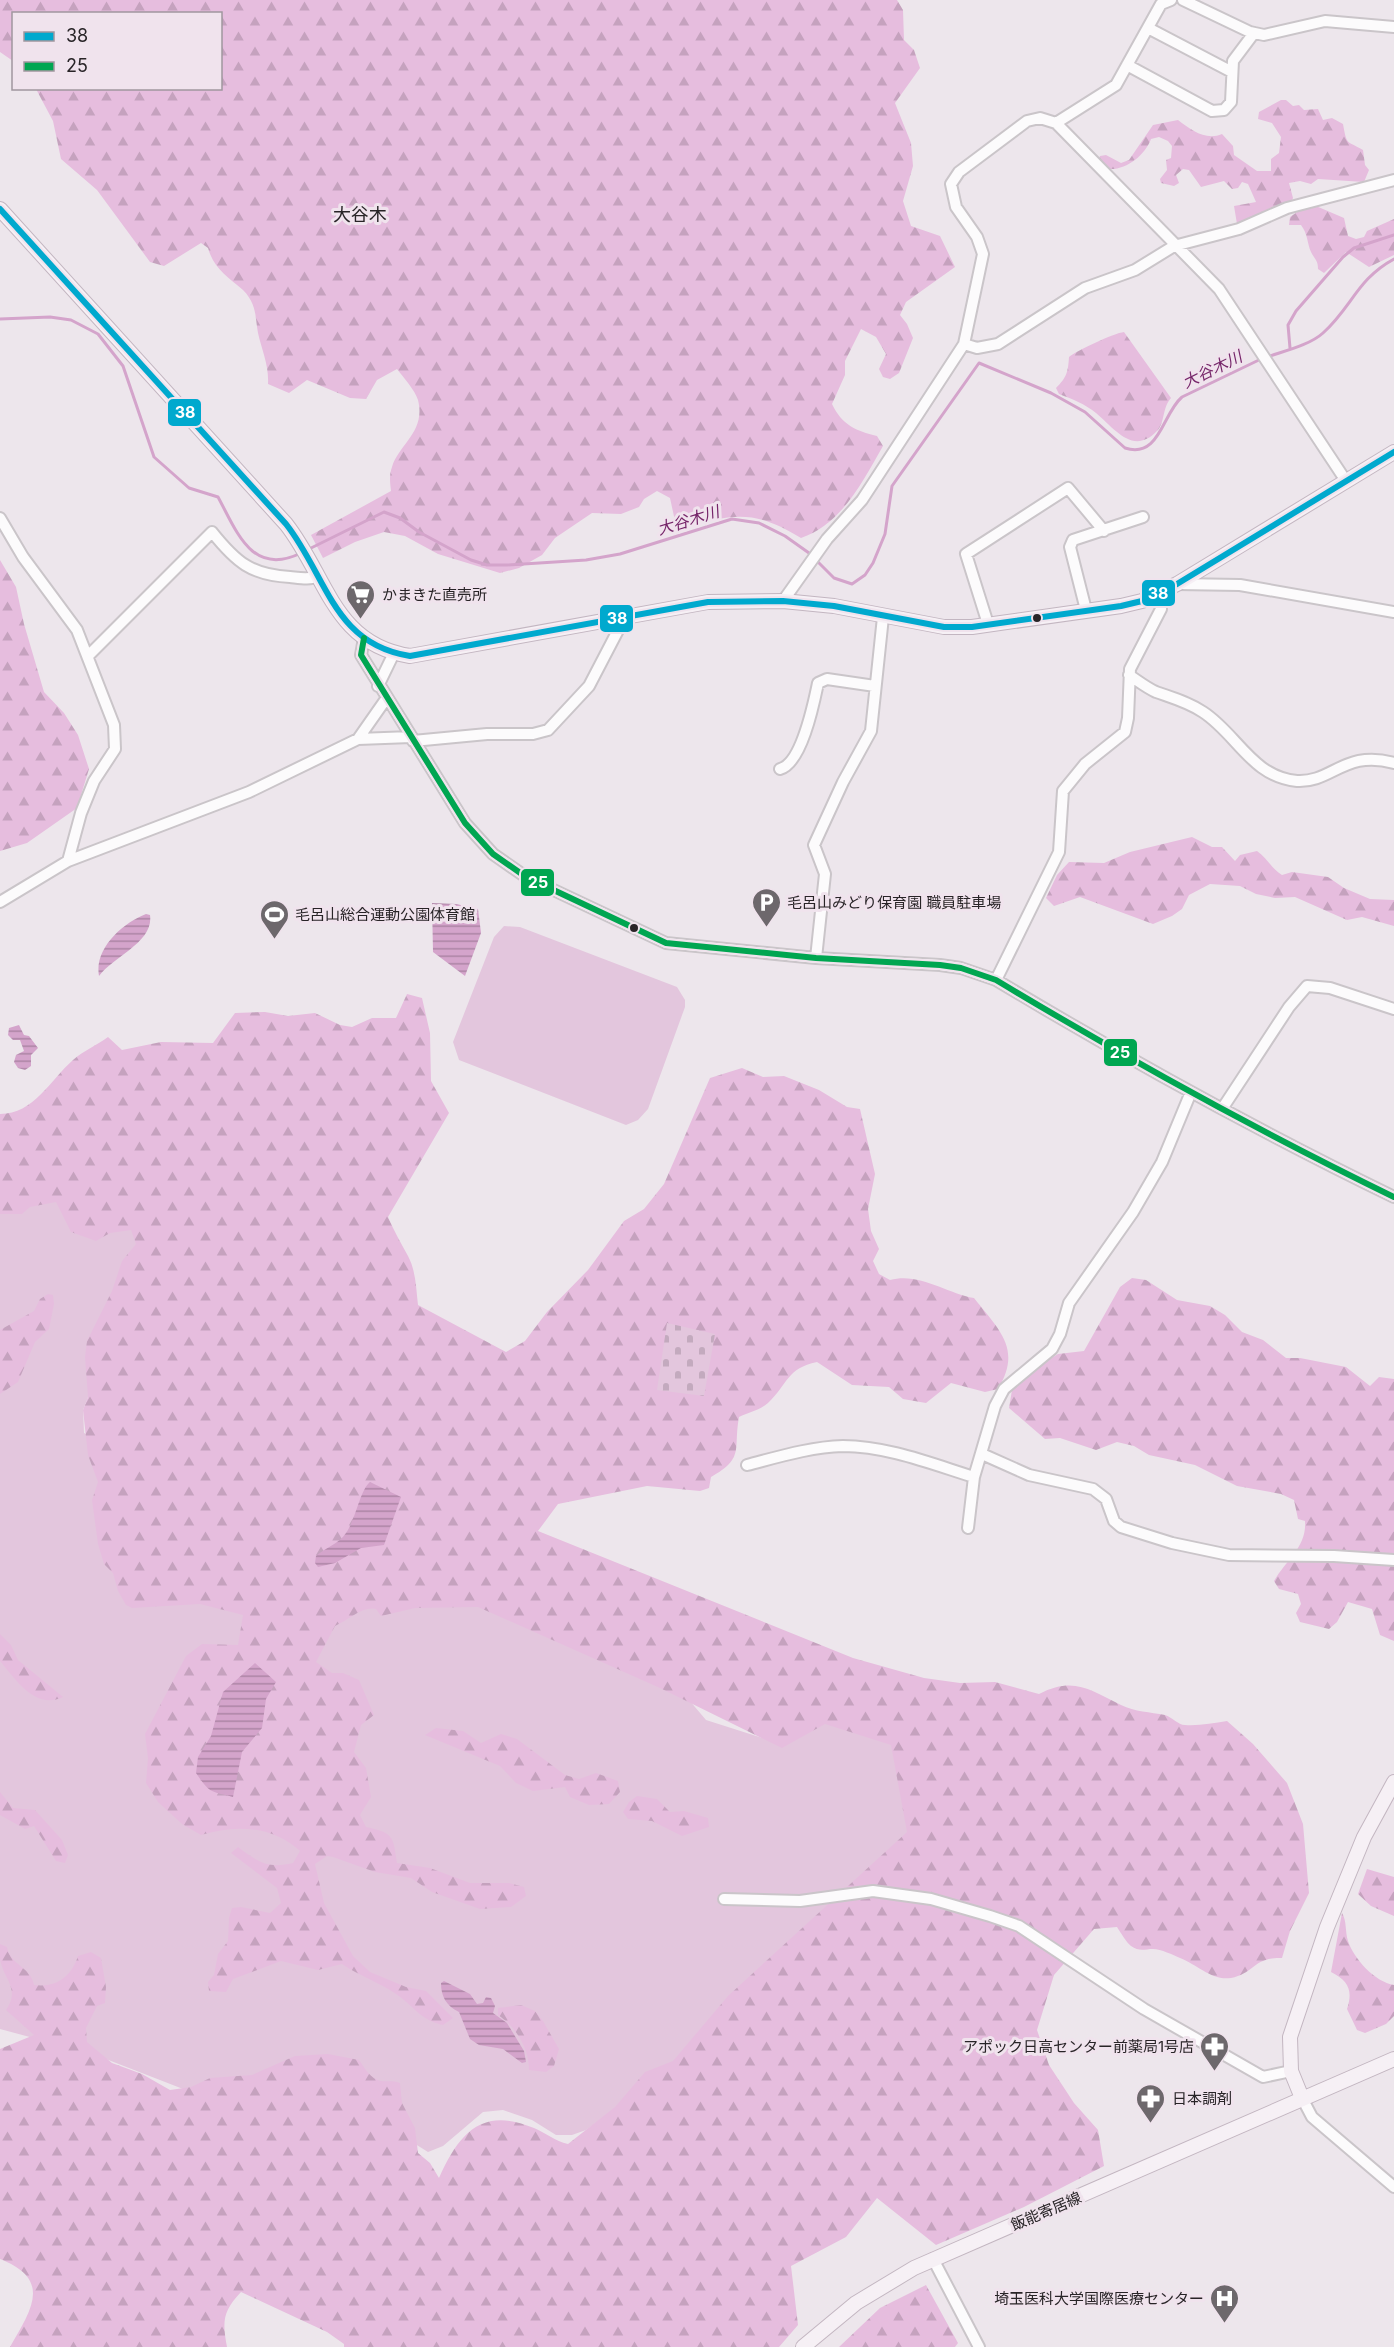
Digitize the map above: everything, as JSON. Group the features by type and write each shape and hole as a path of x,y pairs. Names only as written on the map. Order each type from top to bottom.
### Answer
{"main road":[{"path":"0,209 273,508 306,552 341,618 364,638 394,653 410,656 626,615 708,602 783,601 834,606 944,627 988,624 1121,606 1160,593 1177,584 1394,452"},
{"path":"1302,2098 1291,2071 1290,2037 1327,1927 1364,1837 1394,1782"},
{"name":"飯能寄居線","path":"803,2347 868,2294 933,2259 1394,2059"}],"street":[{"path":"1056,123 1116,85 1161,4 1172,0"},
{"path":"1183,0 1254,33 1276,34 1335,20 1394,27"},
{"path":"1148,28 1232,72"},
{"path":"1127,65 1212,111 1224,110 1231,102 1233,61 1254,33"},
{"path":"783,601 818,552 862,500 964,344 983,254 977,237 956,207 951,184 959,172 1027,120 1040,118 1056,123 1174,246 1219,289 1346,481"},
{"path":"964,344 977,348 998,344 1085,288 1135,270 1174,246 1239,229 1287,208 1394,180"},
{"path":"988,624 966,554 1068,488 1104,531"},
{"path":"1086,610 1070,547 1073,540 1143,517"},
{"path":"0,518 23,557 77,630 114,724 115,749 94,781 81,813 68,861"},
{"path":"88,656 212,532 237,560 256,572 284,577 318,576"},
{"path":"1177,584 1240,585 1394,612"},
{"path":"996,980 1059,852 1063,791 1085,764 1125,732 1128,718 1129,675 1161,609 1160,593"},
{"path":"0,902 68,861 249,792 358,739 533,734 548,730 589,686 626,615"},
{"path":"816,958 825,874 814,845 843,782 871,731 883,617"},
{"path":"364,638 360,655 477,838 493,854 526,877 666,943 816,958 940,965 961,968 996,980 1222,1109 1304,1153 1394,1197"},
{"path":"378,686 394,653"},
{"path":"1129,675 1154,691 1179,699 1202,711 1254,763 1265,772 1280,778 1310,780 1358,760 1394,763"},
{"path":"780,769 791,762 806,730 818,682 827,679 875,686"},
{"path":"358,739 386,699"},
{"path":"1222,1109 1288,1007 1307,986 1329,988 1394,1009"},
{"path":"968,1527 974,1477 995,1406 1004,1389 1052,1349 1060,1334 1069,1303 1133,1212 1162,1162 1191,1092"},
{"path":"747,1465 817,1448 844,1446 891,1452 974,1477"},
{"path":"982,1454 1029,1475 1093,1489 1106,1499 1114,1521 1121,1527 1172,1543 1229,1555 1324,1555 1394,1560"},
{"path":"724,1899 800,1901 873,1891 954,1904 1019,1926 1144,2010 1263,2077 1291,2071"},
{"path":"1302,2098 1312,2116 1394,2187"},
{"path":"933,2259 980,2347"}],"green space":[{"path":"0,0 897,0 903,10 904,40 914,50 920,68 895,103 911,143 913,166 903,201 911,226 940,236 955,267 906,302 900,315 913,338 899,373 890,379 883,377 879,369 886,354 876,337 861,329 845,361 845,375 832,404 845,422 856,429 877,436 883,446 859,487 840,512 828,523 801,538 757,518 731,517 684,527 675,521 670,498 657,491 644,499 639,507 621,514 592,513 555,538 542,555 519,568 500,573 438,554 405,536 384,532 355,542 323,558 311,535 391,491 390,476 395,459 411,437 418,421 418,400 414,392 397,369 377,380 366,399 350,398 307,380 289,393 268,384 255,311 248,295 222,272 208,248 201,243 164,266 150,262 97,190 61,159 53,121 37,90 222,90 222,12 12,12 12,60 0,52"},
{"path":"1281,100 1286,100 1293,106 1299,105 1304,110 1318,109 1323,120 1332,118 1343,124 1348,142 1363,150 1365,165 1369,170 1364,182 1318,179 1311,184 1300,181 1289,183 1293,198 1291,203 1237,224 1234,206 1256,202 1248,184 1242,182 1238,188 1232,189 1224,181 1201,187 1189,170 1183,169 1176,175 1179,183 1174,186 1161,183 1160,179 1167,170 1166,160 1171,158 1172,146 1168,141 1159,137 1151,139 1140,156 1116,169 1109,169 1099,160 1100,156 1106,155 1121,163 1129,160 1153,125 1178,120 1193,131 1204,135 1222,134 1233,146 1234,155 1257,171 1271,171 1271,159 1279,153 1281,137 1272,123 1258,119 1259,112"},
{"path":"1316,206 1344,218 1348,236 1356,239 1364,237 1367,231 1394,219 1394,255 1369,267 1346,252 1324,273 1318,269 1301,225 1289,225 1290,217 1303,208"},
{"path":"1124,332 1171,398 1166,406 1160,428 1148,438 1140,441 1132,441 1117,432 1092,410 1059,394 1056,388 1066,374 1069,357 1112,335"},
{"path":"0,560 16,587 24,624 44,692 64,713 78,735 89,769 77,808 27,843 0,851"},
{"path":"1192,837 1212,847 1222,847 1235,861 1240,855 1257,851 1282,875 1292,872 1328,877 1344,888 1370,899 1394,900 1394,926 1362,917 1347,920 1295,897 1275,898 1256,894 1240,886 1210,884 1189,895 1182,909 1153,924 1080,897 1054,906 1046,898 1057,875 1069,862 1104,863 1130,852"},
{"path":"504,926 520,927 677,987 685,1000 685,1007 648,1109 638,1120 626,1125 459,1060 453,1042 494,937"},
{"path":"407,994 422,998 430,1033 431,1081 449,1113 388,1217 413,1268 418,1305 506,1352 525,1341 547,1312 588,1270 624,1221 644,1209 664,1184 710,1078 742,1068 763,1077 784,1076 819,1090 847,1107 860,1109 875,1174 868,1209 871,1231 879,1249 873,1261 879,1274 890,1280 901,1278 922,1281 974,1298 999,1331 1008,1351 1005,1375 998,1389 985,1392 951,1383 926,1403 903,1399 889,1387 852,1385 817,1362 807,1365 794,1373 765,1405 739,1417 736,1452 729,1464 711,1477 709,1488 700,1491 647,1486 558,1504 538,1531 853,1658 924,1678 960,1683 995,1682 1039,1694 1062,1686 1081,1687 1132,1709 1165,1715 1182,1725 1227,1721 1253,1744 1287,1783 1303,1824 1309,1893 1290,1931 1282,1958 1265,1960 1245,1973 1231,1978 1211,1975 1163,1951 1134,1948 1117,1927 1094,1929 1054,1975 1037,2030 1049,2065 1074,2103 1098,2130 1104,2166 1024,2207 936,2245 877,2198 846,2237 791,2266 798,2325 779,2347 344,2347 344,2344 327,2332 241,2292 225,2317 227,2347 10,2347 30,2309 33,2297 32,2287 27,2277 17,2267 0,2259 0,2049 34,2035 6,2010 12,1996 0,1959 0,1944 7,1947 12,1958 29,1974 34,1985 56,1983 67,1975 78,1956 91,1952 101,1958 106,1987 105,2003 97,2006 86,2028 87,2042 112,2063 142,2074 170,2090 191,2087 210,2078 252,2075 295,2056 328,2054 359,2060 374,2078 400,2083 402,2103 415,2128 418,2153 430,2163 439,2178 455,2148 464,2137 486,2122 500,2120 516,2122 568,2144 615,2107 645,2072 673,2061 728,1996 907,1832 891,1745 825,1724 782,1748 660,1688 478,1607 415,1608 381,1616 376,1609 366,1610 335,1626 316,1662 332,1673 343,1673 359,1680 374,1715 361,1725 354,1752 366,1768 371,1797 360,1815 366,1827 382,1831 390,1837 393,1841 397,1863 430,1868 470,1883 509,1883 524,1887 526,1896 511,1907 480,1909 432,1892 411,1878 375,1872 327,1856 315,1864 324,1903 353,1956 370,1972 406,1987 426,1991 453,2018 443,2025 428,2020 389,1990 342,1964 318,1970 281,1961 233,1979 226,1992 209,1991 208,1982 214,1975 218,1954 228,1941 232,1908 241,1907 270,1913 281,1903 277,1888 231,1853 238,1847 264,1863 284,1865 293,1863 300,1851 278,1836 266,1832 227,1829 201,1835 182,1824 158,1802 146,1783 148,1758 145,1734 186,1656 202,1644 238,1645 243,1615 200,1604 132,1608 126,1605 118,1591 113,1573 104,1564 98,1544 92,1500 98,1482 88,1455 83,1410 88,1397 85,1357 87,1341 112,1291 122,1261 136,1244 131,1230 110,1233 96,1241 71,1232 56,1202 30,1207 22,1214 0,1214 0,1114 23,1108 32,1102 73,1060 108,1037 122,1050 161,1042 213,1043 235,1013 265,1012 288,1016 315,1013 340,1025 352,1027 372,1018 396,1018"},
{"path":"93,1111 188,1226 88,1397 83,1410 84,1433 359,1573 645,1648 706,1720 775,1742 801,1685 913,1718 916,1843 654,2080 586,2130 572,2135 556,2135 532,2120 503,2110 483,2112 443,2146 428,2152 412,2142 214,2101 93,2054 0,2029 0,1212"},
{"path":"1132,1278 1146,1280 1177,1300 1210,1306 1225,1315 1242,1332 1263,1340 1286,1358 1300,1358 1346,1367 1370,1386 1379,1377 1394,1379 1394,1641 1380,1635 1372,1609 1348,1602 1337,1622 1329,1629 1300,1622 1296,1613 1301,1604 1298,1594 1279,1589 1274,1581 1295,1553 1305,1530 1305,1521 1298,1519 1294,1500 1281,1494 1237,1486 1195,1465 1149,1455 1134,1446 1117,1442 1096,1450 1060,1438 1045,1439 1009,1408 1012,1390 1031,1371 1058,1354 1084,1351 1120,1287"},
{"path":"48,1294 53,1295 54,1304 49,1329 35,1342 18,1382 0,1394 0,1330 34,1311 40,1299"},
{"path":"667,1323 715,1334 704,1396 657,1390"},
{"path":"0,1634 11,1645 18,1660 63,1697 44,1700 27,1691 20,1684 0,1661"},
{"path":"436,1728 463,1731 481,1743 501,1734 517,1739 565,1775 579,1779 596,1773 618,1781 620,1792 609,1804 589,1805 570,1797 565,1787 533,1791 516,1783 500,1766 425,1735"},
{"path":"0,1792 13,1808 35,1810 62,1840 68,1855 65,1863 56,1861 34,1826 25,1829 0,1815"},
{"path":"637,1796 657,1799 670,1812 684,1811 708,1818 709,1827 682,1836 652,1821 628,1819 623,1812 629,1802"},
{"path":"1367,1869 1394,1877 1394,1916 1371,1906 1358,1894"},
{"path":"1342,1913 1348,1941 1355,1955 1373,1975 1394,1985 1394,2016 1386,2024 1365,2033 1357,2030 1347,2009 1350,1997 1346,1983 1331,1972"},
{"path":"521,2005 535,2011 559,2049 554,2066 546,2072 529,2070 524,2046 516,2032 498,2015 498,2008"},
{"path":"926,2285 958,2343 955,2347 839,2347 880,2308"}],"shaded area":[{"path":"432,903 456,904 478,909 481,933 465,976 433,952"},
{"path":"146,914 150,915 150,925 140,941 99,976 101,956 112,938 128,924"},
{"path":"19,1025 24,1035 29,1036 38,1048 31,1055 31,1066 25,1070 18,1068 14,1062 16,1055 24,1051 20,1040 13,1040 8,1035 9,1028"},
{"path":"370,1482 401,1497 384,1545 361,1548 335,1563 318,1567 315,1563 316,1556 340,1540 346,1533 363,1491"},
{"path":"255,1663 276,1682 266,1699 262,1728 242,1752 233,1797 215,1792 205,1785 196,1773 198,1757 211,1736 223,1692"},
{"path":"444,1981 470,1994 477,2004 483,2003 486,1997 491,1998 495,2006 493,2013 507,2023 524,2051 526,2062 522,2063 503,2049 479,2045 470,2039 459,2012 448,2004 443,1996 441,1983"}],"waterway":[{"path":"1290,348 1288,325 1296,311 1343,257 1354,248 1394,235"},
{"name":"大谷木川","path":"1267,357 1318,337 1333,323 1371,275 1394,259"},
{"name":"大谷木川","path":"0,319 50,317 71,320 98,334 123,366 154,457 189,488 218,497 240,536 258,555 270,559 284,559 301,553"},
{"name":"大谷木川","path":"307,550 384,512 400,518 419,532 471,560 487,565 586,560 620,554 732,519 759,523 785,536 809,553 834,578 852,584 865,575 873,563 885,534 892,486 979,363 1051,393 1085,412 1125,448 1137,450 1153,441 1182,397 1261,359"}],"transit line":[{"name":"38","path":"0,209 286,524 300,544 334,605 348,623 364,638 384,649 410,656 708,602 783,601 834,606 944,627 972,627 1121,606 1142,601 1177,584 1394,452"},
{"name":"25","path":"364,638 361,655 465,823 493,854 526,877 666,943 816,958 940,965 961,968 996,980 1193,1093 1394,1197"}],"place":[{"name":"かまきた直売所","path":"361,620"},
{"name":"毛呂山みどり保育園 職員駐車場","path":"766,928"},
{"name":"毛呂山総合運動公園体育館","path":"274,940"},
{"name":"アポック日高センター前薬局1号店","path":"1215,2072"},
{"name":"日本調剤","path":"1151,2124"},
{"name":"埼玉医科大学国際医療センター","path":"1225,2324"}],"district":[{"name":"大谷木","path":"360,214"}]}
